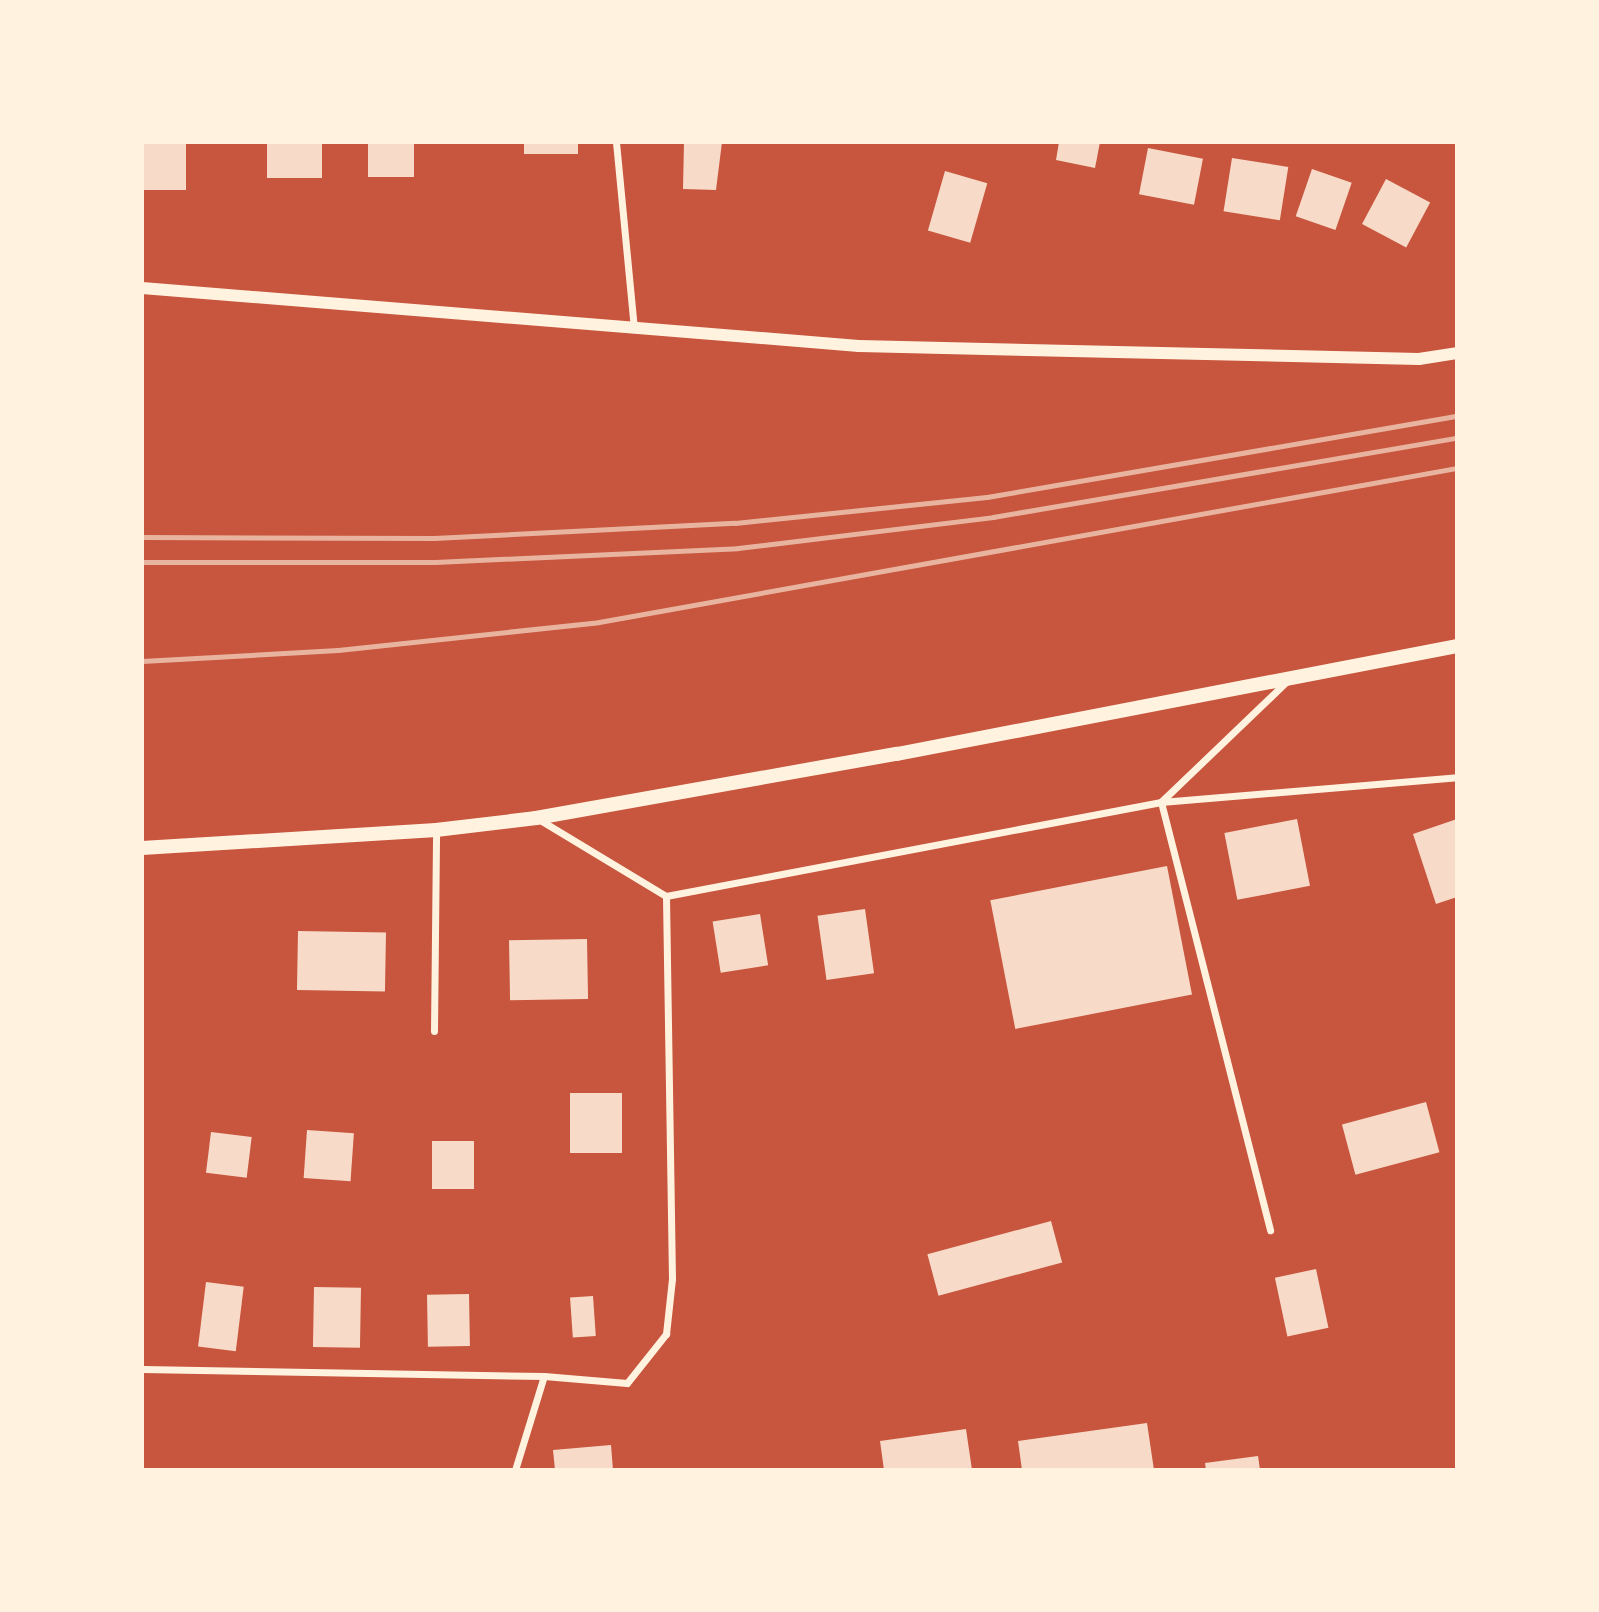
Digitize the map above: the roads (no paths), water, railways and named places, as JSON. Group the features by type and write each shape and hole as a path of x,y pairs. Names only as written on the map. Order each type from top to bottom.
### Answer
{"main road":[{"path":"142,848 436,830 536,818 1457,646"}],"street":[{"path":"616,142 635,331"},
{"path":"142,288 635,331 859,346 1419,359 1457,353"},
{"path":"1161,802 1290,679"},
{"path":"536,818 666,896 1161,802 1457,777"},
{"path":"1161,802 1270,1230"},
{"path":"434,1031 436,830"},
{"path":"142,1369 544,1376 627,1383 666,1334 672,1279 666,896"},
{"path":"515,1470 544,1376"}],"railway":[{"path":"142,537 434,538 735,523 987,497 1457,416"},
{"path":"142,562 435,562 738,548 993,517 1457,438"},
{"path":"142,661 338,650 599,622 1457,468"}]}
